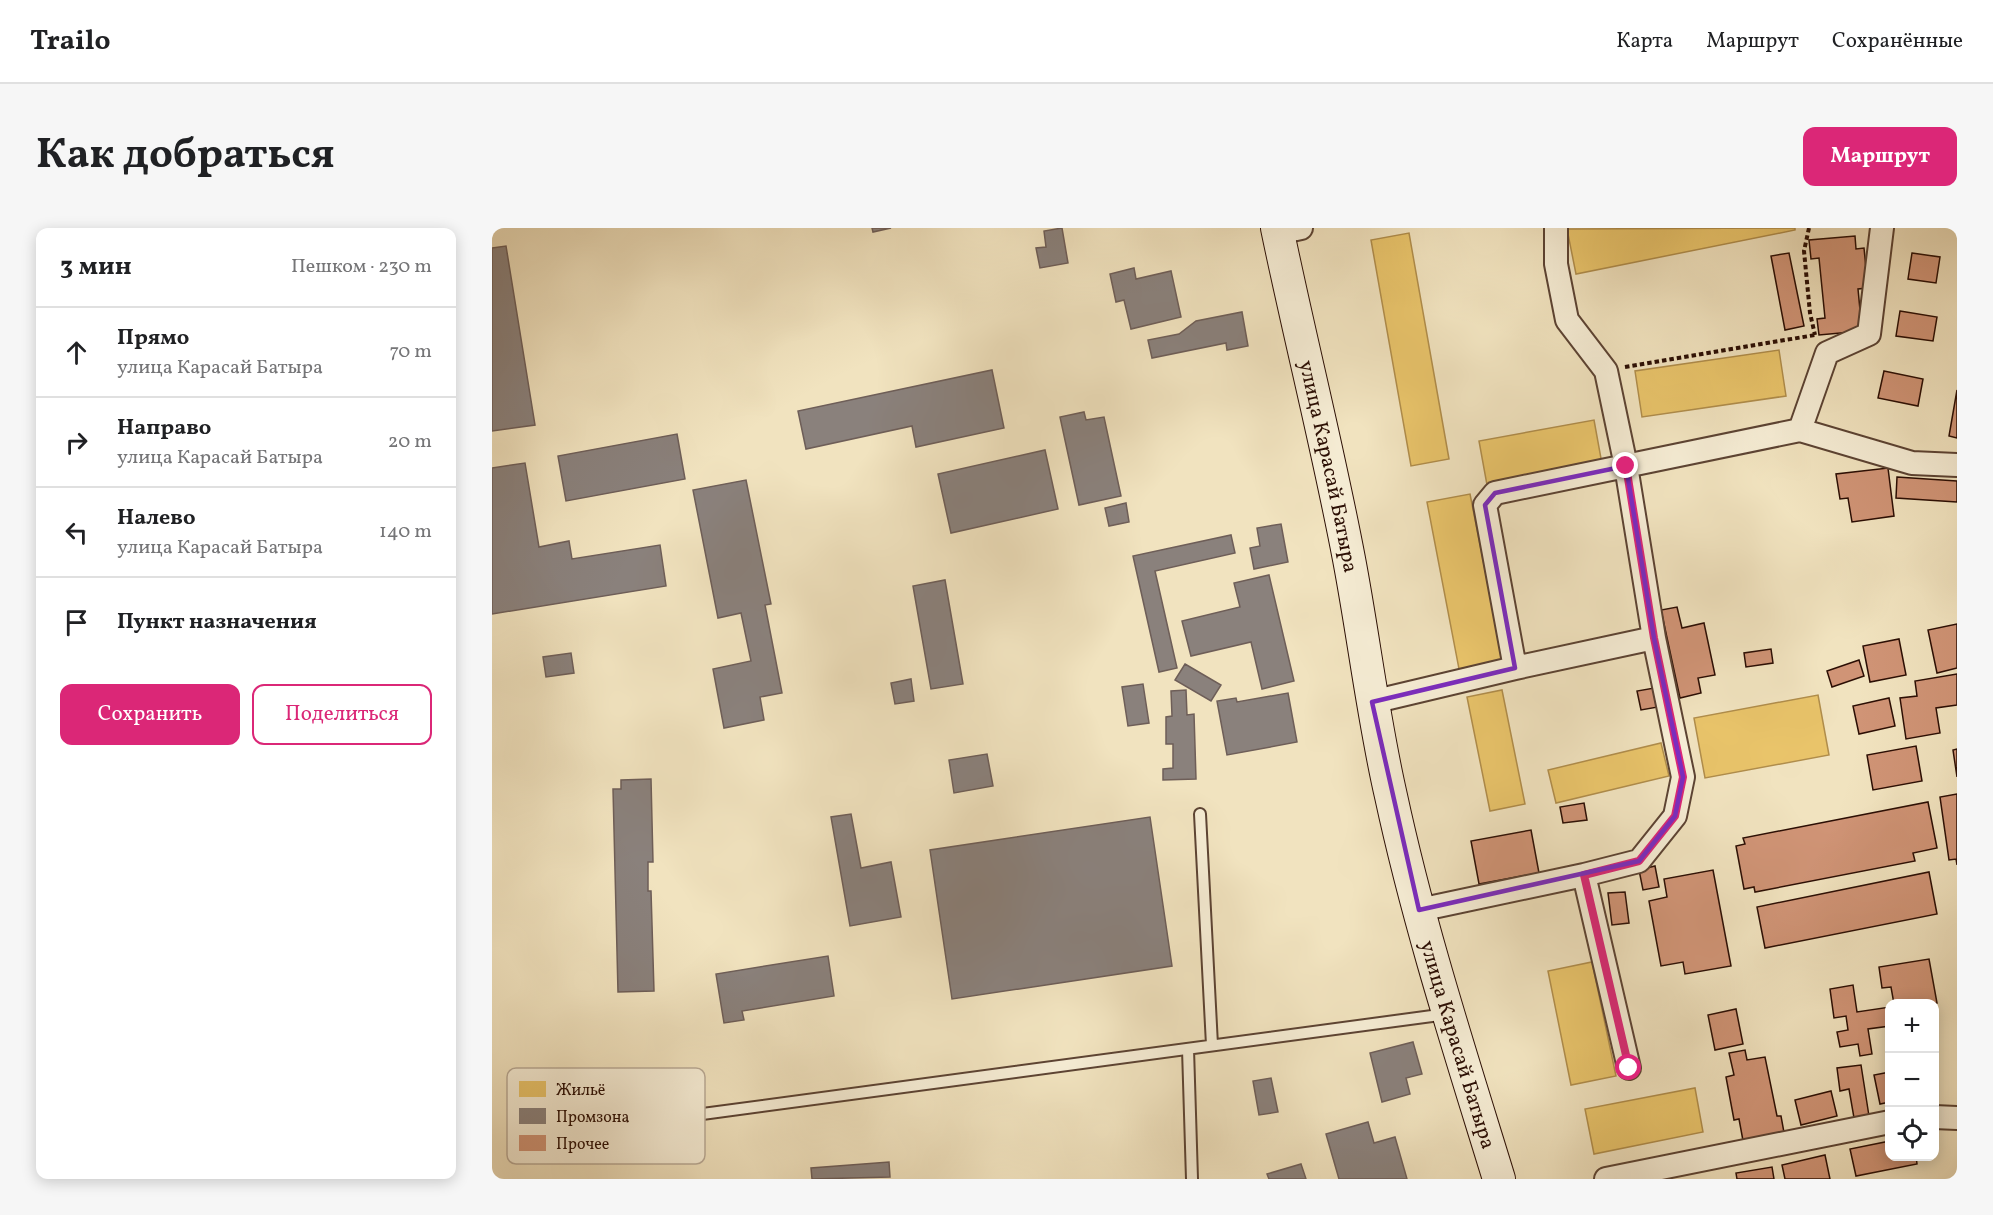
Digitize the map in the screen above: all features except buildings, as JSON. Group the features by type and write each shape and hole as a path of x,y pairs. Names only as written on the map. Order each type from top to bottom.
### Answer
{"main road":[{"name":"улица Карасай Батыра","path":"1286,230 1349,559 1372,702 1391,797 1448,1013 1499,1179"}],"street":[{"name":"улица Карасай Батыра","path":"1419,910 1639,861 1675,816 1683,777 1654,638 1626,466 1606,370 1567,320 1556,264 1556,228"},
{"path":"1800,430 1821,344 1869,334 1882,228"},
{"path":"1515,668 1485,505 1495,493 1800,430 1912,463 1957,465"},
{"path":"1372,702 1654,638"},
{"path":"1584,875 1629,1068"},
{"path":"1939,1117 1957,1118"},
{"path":"1606,1179 1661,1173 1885,1123"}],"lane":[{"path":"1200,814 1212,1045"},
{"path":"705,1114 1448,1013"},
{"path":"1188,1048 1192,1179"}],"path":[{"path":"1606,370 1821,344 1810,312 1804,251 1809,228"}],"highlighted area":[{"path":"1626,466 1654,638 1683,777 1675,816 1639,861 1419,910 1372,702 1515,668 1485,505 1495,493"}],"route":[{"path":"1626,466 1644,584 1683,777 1675,816 1639,861 1584,875 1629,1068"}]}
